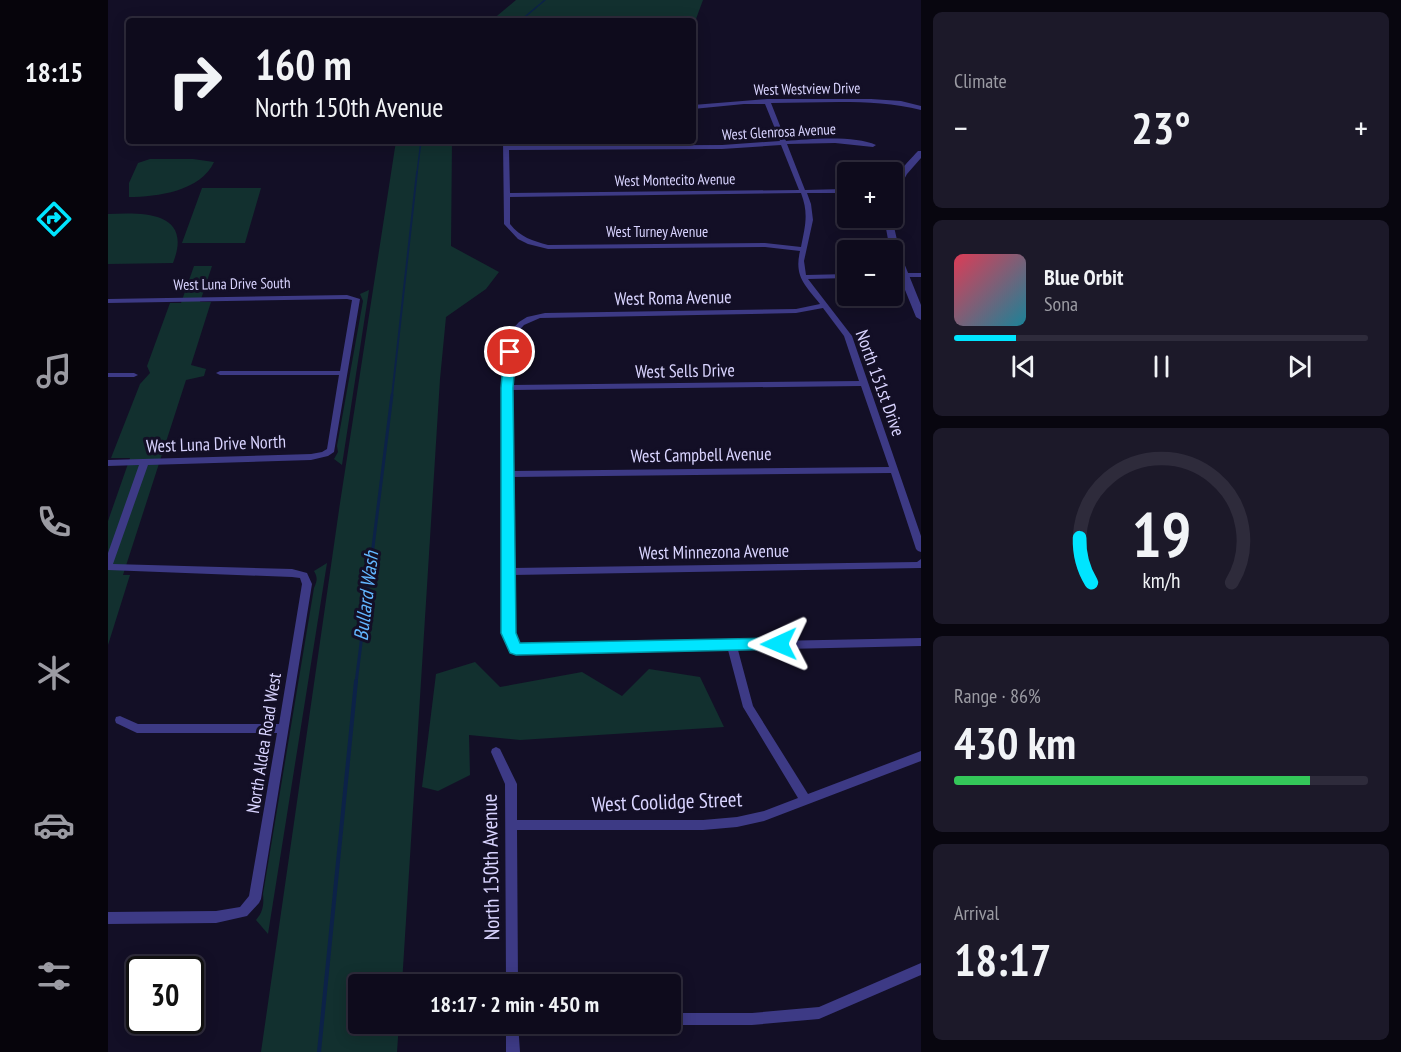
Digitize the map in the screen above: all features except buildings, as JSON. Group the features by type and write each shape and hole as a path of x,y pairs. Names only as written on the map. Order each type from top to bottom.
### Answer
{"street":[{"name":"West Westview Drive","path":"696,107 767,101 881,101 921,108"},
{"path":"767,101 803,192 810,219 801,261 803,277 837,276"},
{"name":"West Glenrosa Avenue","path":"506,145 725,147 783,142 850,141 873,145"},
{"path":"506,145 507,195"},
{"path":"903,172 921,153"},
{"name":"West Montecito Avenue","path":"507,195 837,191"},
{"name":"West Turney Avenue","path":"507,195 507,224 512,233 528,242 549,247 765,245 804,249"},
{"path":"889,228 904,275 921,317"},
{"path":"904,275 921,275"},
{"name":"North 151st Drive","path":"803,277 848,336 921,549"},
{"name":"West Luna Drive South","path":"108,300 284,297 356,299 343,373"},
{"name":"West Roma Avenue","path":"507,388 511,334 524,321 534,317 796,311 824,306"},
{"path":"220,373 343,373"},
{"name":"West Luna Drive North","path":"108,463 311,457 325,454 330,450 343,373"},
{"path":"108,375 134,375"},
{"name":"West Sells Drive","path":"507,388 864,383"},
{"path":"507,388 508,633 516,649 921,642"},
{"path":"108,567 144,463"},
{"name":"West Campbell Avenue","path":"508,474 894,470"},
{"name":"West Minnezona Avenue","path":"508,572 921,564"},
{"name":"North Aldea Road West","path":"108,567 304,575 307,584 255,899 243,912 216,917 108,918"},
{"path":"732,645 748,707 805,800"},
{"path":"120,720 137,728 283,729"},
{"name":"North 150th Avenue","path":"496,752 510,784 512,974"},
{"name":"West Coolidge Street","path":"511,825 721,824 764,816 921,756"},
{"path":"681,1019 752,1019 819,1013 921,969"},
{"path":"512,1034 513,1052"}],"green space":[{"path":"516,0 703,0 696,19 495,18"},
{"path":"396,144 452,144 451,246 499,272 486,289 446,317 440,379 403,974 348,974 348,1034 398,1034 397,1052 261,1052 340,503"},
{"path":"150,159 193,159 214,162 208,172 189,186 165,194 129,197 129,183 138,163"},
{"path":"202,188 261,188 245,243 182,243"},
{"path":"108,214 150,215 171,225 176,234 177,246 173,263 108,264"},
{"path":"194,266 212,266 200,302 211,302 191,365 206,369 204,376 186,380 123,575 130,575 108,645 108,521 130,458 111,458 140,384 150,373 147,366 170,303 181,303"},
{"path":"369,290 342,465 334,459 338,452 337,446 363,301 360,294"},
{"path":"327,563 268,934 256,920 263,905 316,581 314,571"},
{"path":"475,662 500,687 582,672 622,696 649,669 700,677 724,727 520,740 469,735 470,775 438,791 422,787 436,674"}],"waterway":[{"name":"Bullard Wash","path":"524,18 545,0"},
{"name":"Bullard Wash","path":"417,173 421,144"},
{"name":"Bullard Wash","path":"392,396 417,172"},
{"name":"Bullard Wash","path":"356,683 392,395"},
{"name":"Bullard Wash","path":"319,1052 356,681"}],"route":[{"path":"510,352 507,388 508,636 516,649 779,644"}]}
